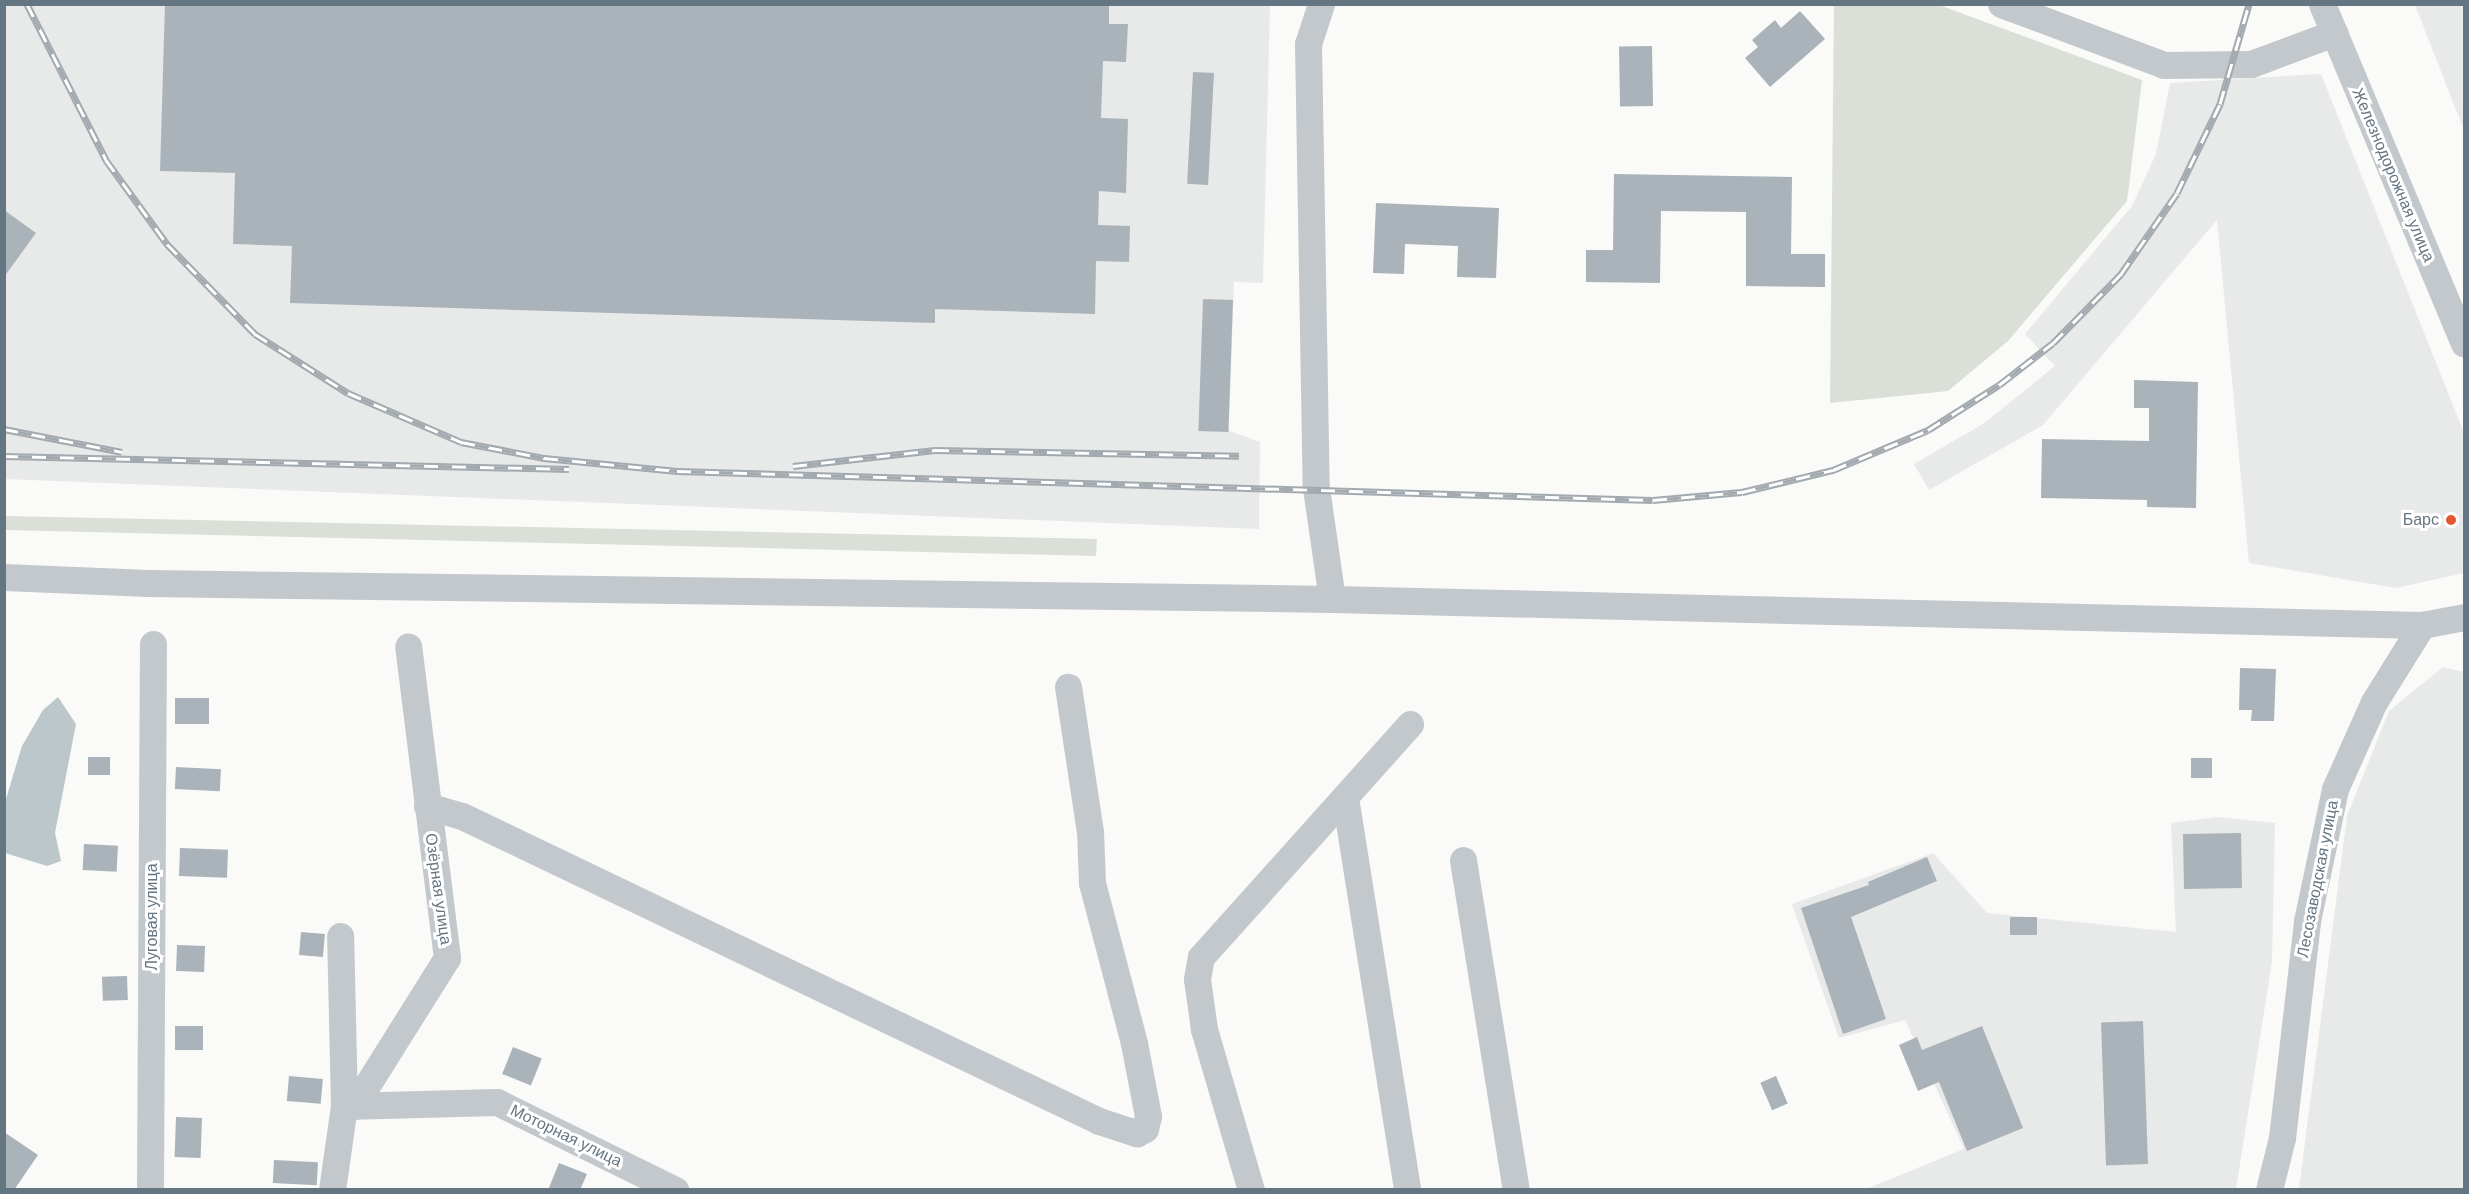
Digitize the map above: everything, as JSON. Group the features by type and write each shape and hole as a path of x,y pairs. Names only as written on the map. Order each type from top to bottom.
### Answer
{"street":[{"path":"1321,4 1308,44 1316,488 1332,599"},
{"path":"2001,4 2164,64 2251,64 2334,33"},
{"name":"Железнодорожная улица","path":"2322,4 2464,345"},
{"path":"4,578 148,584 1332,599 2422,625 2464,617"},
{"name":"Лесозаводская улица","path":"2269,1190 2282,1138 2307,921 2335,789 2374,702 2422,625"},
{"name":"Луговая улица","path":"150,1190 153,644"},
{"name":"Озёрная улица","path":"349,1106 447,958 408,646"},
{"path":"427,806 462,816 1099,1121 1137,1133 1145,1129 1148,1116 1134,1043 1092,883 1089,832 1068,687"},
{"path":"1251,1190 1204,1029 1197,979 1201,957 1410,724"},
{"path":"1345,797 1407,1190"},
{"path":"1463,860 1516,1190"},
{"name":"Озёрная улица","path":"332,1190 349,1106 340,936"},
{"name":"Моторная улица","path":"349,1106 497,1102 675,1190"}],"shaded area":[{"path":"5,5 1270,5 1263,283 1234,282 1229,431 1260,442 1259,529 5,479"},
{"path":"1834,5 1939,5 2142,80 2127,201 2008,341 1948,391 1830,403"},
{"path":"2415,5 2464,5 2464,130"},
{"path":"2321,74 2464,433 2464,573 2396,588 2249,563 2217,220 2043,425 1929,490 1914,464 1983,424 2055,366 2025,334 2132,206 2156,154 2170,83"},
{"path":"5,516 1097,539 1096,556 5,530"},
{"path":"2443,667 2464,672 2464,1189 2299,1189 2347,816 2389,711"},
{"path":"58,697 76,724 55,833 61,861 47,866 5,853 5,802 22,746 43,710"},
{"path":"2218,817 2275,823 2272,962 2236,1189 1866,1189 1964,1149 1905,1020 1839,1038 1792,904 1933,853 1987,913 2176,932 2171,823"}],"building":[{"path":"165,4 1109,4 1109,24 1128,24 1126,62 1103,61 1101,118 1128,119 1126,193 1099,191 1098,225 1130,226 1129,262 1096,261 1095,314 935,309 935,323 290,303 292,246 233,244 235,173 160,171"},
{"path":"1800,11 1825,39 1770,87 1745,58 1758,47 1752,40 1775,20 1781,28"},
{"path":"1652,46 1653,106 1620,107 1619,47"},
{"path":"1193,72 1214,73 1208,185 1187,184"},
{"path":"1614,174 1792,177 1791,254 1825,254 1825,287 1746,286 1746,212 1661,211 1660,283 1586,282 1586,250 1613,250"},
{"path":"1376,203 1499,208 1496,278 1457,277 1458,246 1405,244 1404,274 1373,273"},
{"path":"4,210 36,233 4,277"},
{"path":"1203,299 1233,300 1228,432 1198,431"},
{"path":"2134,380 2198,382 2196,508 2147,507 2147,500 2041,498 2042,439 2149,441 2149,408 2134,408"},
{"path":"2240,668 2276,669 2274,721 2251,721 2252,710 2239,710"},
{"path":"175,698 209,698 209,724 175,724"},
{"path":"88,757 110,757 110,775 88,775"},
{"path":"2191,758 2212,758 2212,778 2191,778"},
{"path":"176,767 221,769 220,791 175,789"},
{"path":"2241,833 2242,888 2184,889 2183,834"},
{"path":"84,844 118,846 117,872 83,870"},
{"path":"180,848 228,850 227,878 179,876"},
{"path":"1927,857 1937,881 1851,917 1886,1019 1843,1034 1801,908 1869,885 1868,882"},
{"path":"2010,917 2037,917 2037,935 2010,935"},
{"path":"301,932 325,934 323,957 299,955"},
{"path":"177,945 205,946 204,972 176,971"},
{"path":"127,976 128,1000 103,1001 102,977"},
{"path":"2143,1021 2148,1164 2106,1165 2101,1022"},
{"path":"175,1026 203,1026 203,1050 175,1050"},
{"path":"1982,1026 2023,1128 1967,1151 1939,1082 1918,1091 1899,1045 1917,1037 1922,1050"},
{"path":"513,1047 542,1059 531,1086 502,1074"},
{"path":"289,1076 323,1079 321,1104 287,1101"},
{"path":"1776,1076 1788,1104 1772,1110 1760,1083"},
{"path":"176,1117 202,1118 201,1158 175,1157"},
{"path":"4,1132 38,1155 14,1190 4,1190"},
{"path":"274,1160 318,1162 317,1185 273,1183"},
{"path":"559,1163 587,1174 580,1190 548,1190"}],"railway":[{"path":"27,4 106,160 167,244 255,334 348,393 461,442 544,458 677,471 1653,500 1742,492 1833,470 1928,430 1999,385 2053,343 2121,274 2177,193 2220,104 2249,4"},
{"path":"4,429 122,452"},
{"path":"793,466 935,450 1239,456"},
{"path":"4,456 569,469"}],"place":[{"name":"Барс","path":"2451,520"}]}
